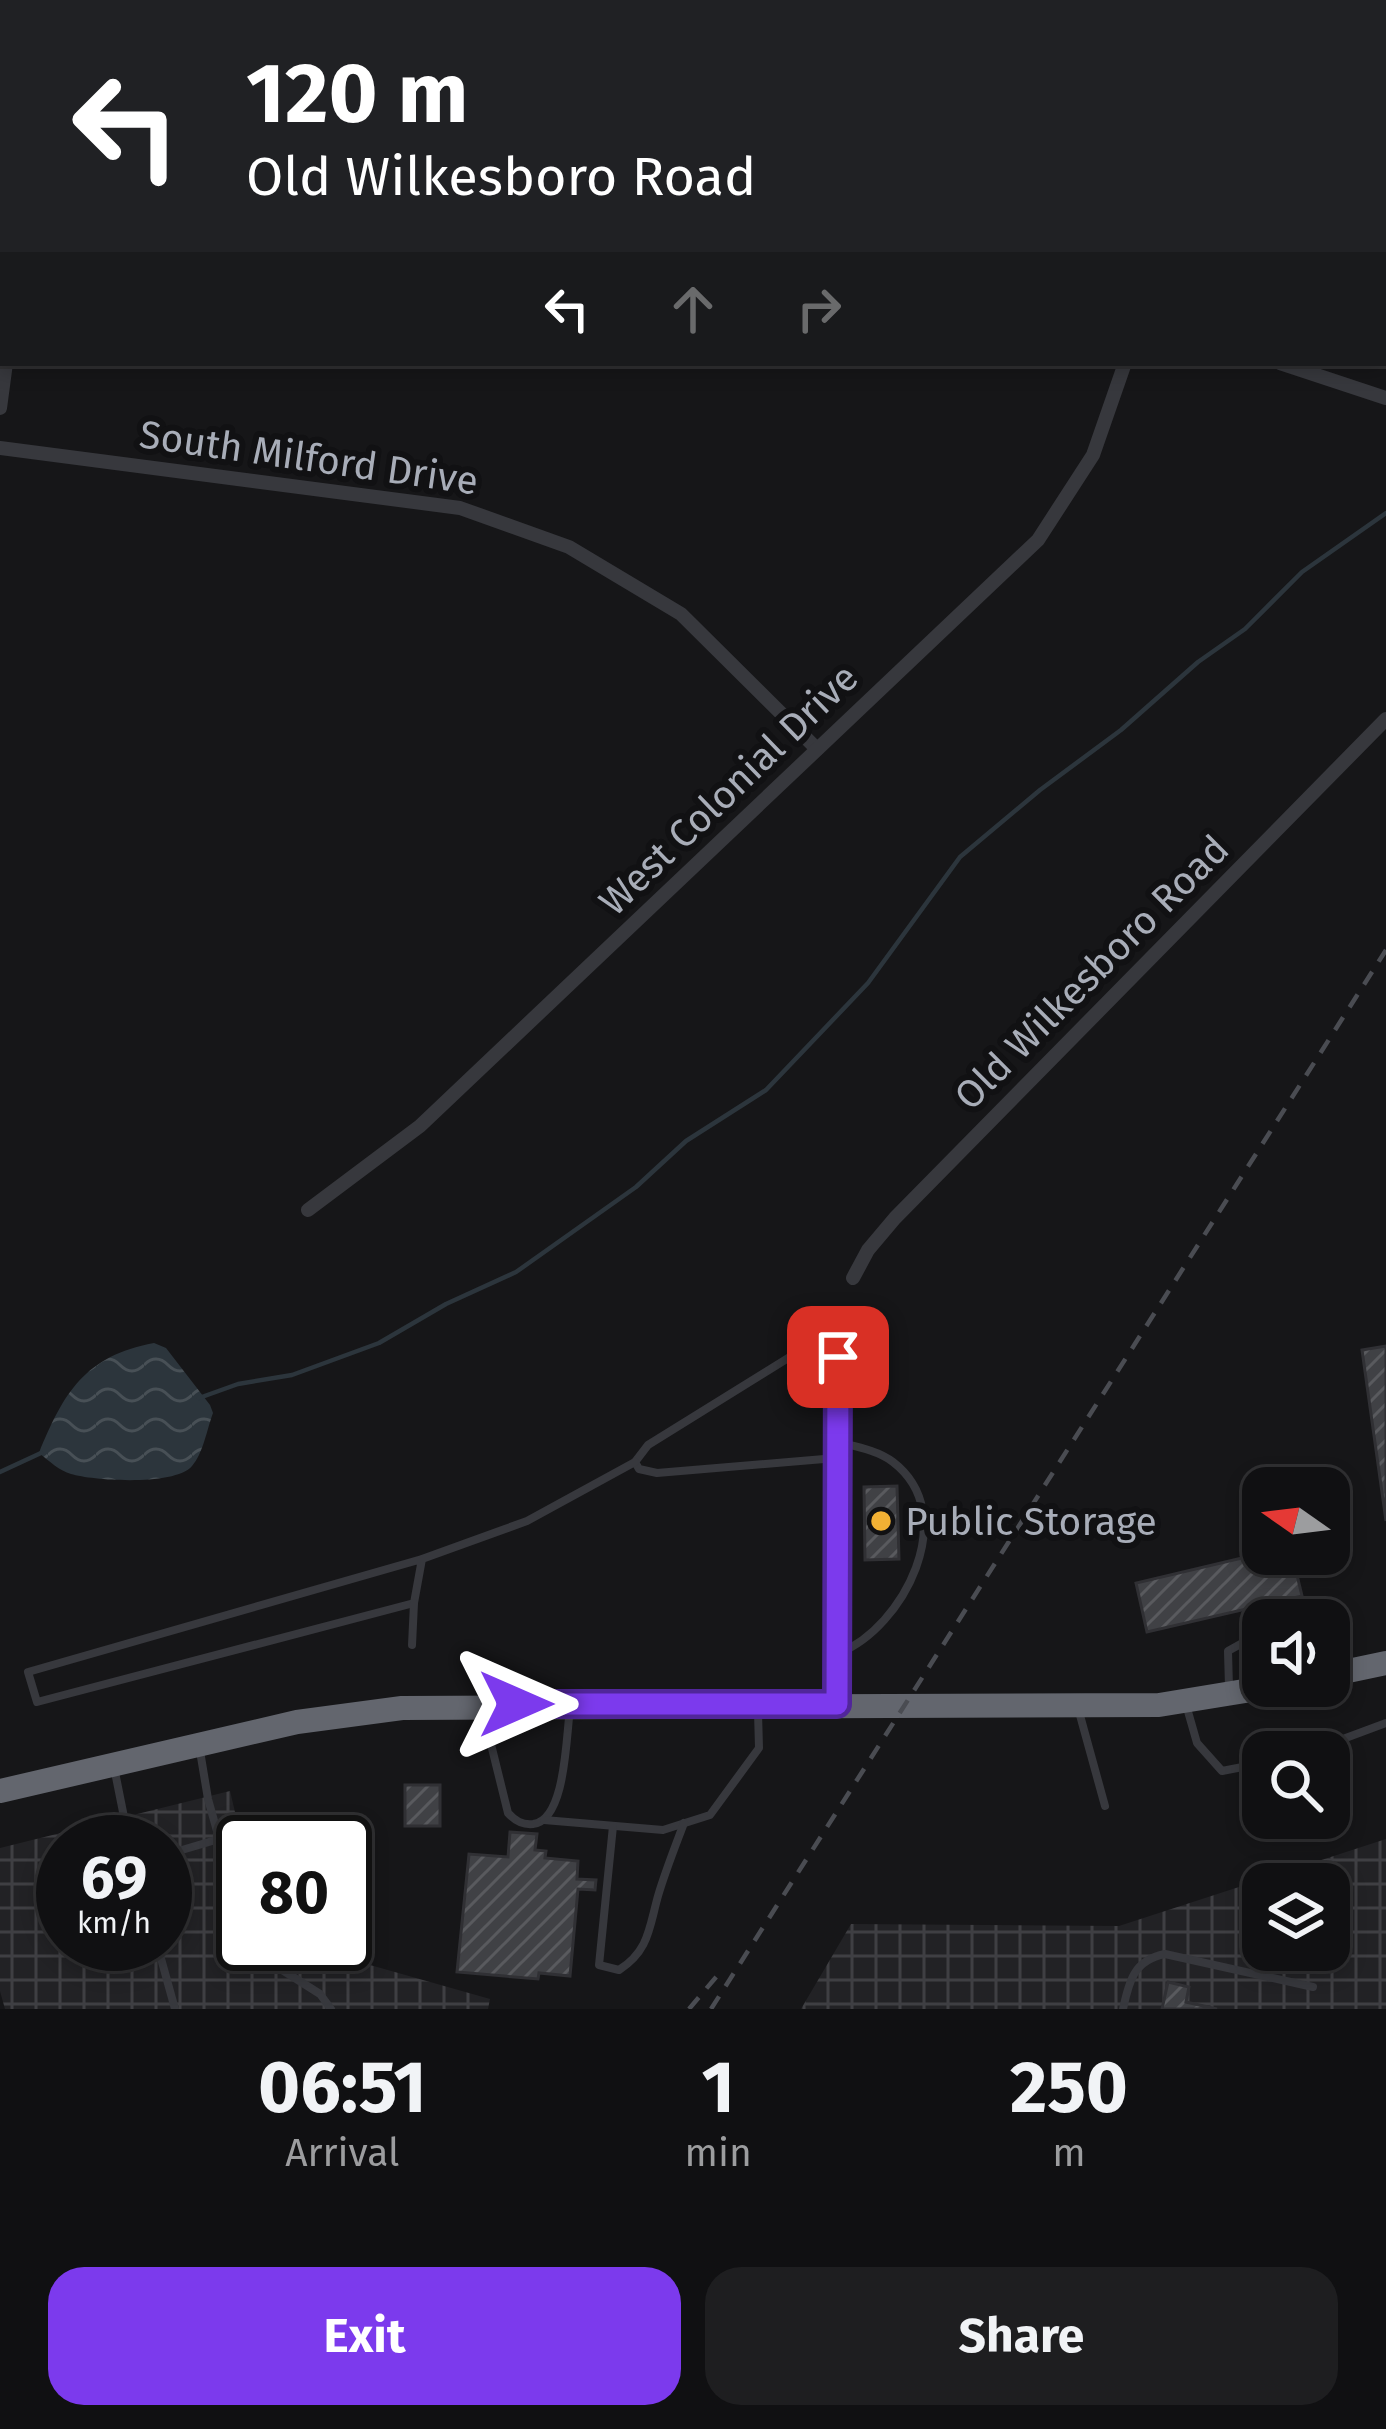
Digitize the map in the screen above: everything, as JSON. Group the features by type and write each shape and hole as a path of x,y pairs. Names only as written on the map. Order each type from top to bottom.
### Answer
{"highway":[{"path":"1350,1671 1386,1663"},
{"path":"0,1791 297,1722 402,1708 1077,1706 1185,1701 1242,1692"}],"street":[{"path":"0,409 6,366"},
{"name":"West Colonial Drive","path":"308,1210 420,1126 1039,540 1093,455 1124,366"},
{"path":"1289,366 1386,398"},
{"name":"South Milford Drive","path":"0,448 438,504 512,524 615,571 681,614 817,748"},
{"name":"Old Wilkesboro Road","path":"853,1278 868,1250 895,1218 1386,719"},
{"path":"837,1704 843,1324"}],"lane":[{"path":"414,1603 37,1702 28,1672 422,1558 526,1521 635,1462 648,1445 843,1324"},
{"path":"635,1462 639,1469 657,1473 838,1450 892,1461 909,1483 922,1515 921,1553 904,1594 877,1632 837,1654"},
{"path":"412,1646 422,1558"},
{"path":"1229,1694 1228,1651 1242,1642"},
{"path":"1185,1701 1197,1743 1222,1771 1242,1767"},
{"path":"544,1820 557,1802 570,1704"},
{"path":"482,1705 493,1762 514,1821 662,1830 710,1815 759,1748 758,1704"},
{"path":"1077,1706 1106,1806"},
{"path":"1350,1736 1386,1723"},
{"path":"199,1745 216,1825"},
{"path":"113,1765 123,1815"},
{"path":"613,1826 599,1965 619,1970 649,1940 658,1896 684,1823"},
{"path":"1123,2009 1135,1970 1147,1958 1165,1954 1313,1987"},
{"path":"164,1971 175,2009"},
{"path":"283,1971 320,1994 331,2009"}],"shaded area":[{"path":"230,1791 236,1815 216,1815 216,1971 372,1971 372,1966 490,1999 488,2009 5,2009 0,1991 0,1848 36,1839 36,1971 192,1971 192,1815 133,1815"},
{"path":"1386,1839 1386,2009 801,2009 851,1924 1119,1926 1242,1886 1242,1971 1350,1971 1350,1863 1312,1863"}],"water":[{"path":"154,1343 166,1348 213,1413 192,1466 169,1477 98,1479 67,1473 39,1453 80,1380 110,1357"}],"building":[{"path":"1386,1346 1386,1521 1362,1350"},
{"path":"897,1486 899,1559 865,1560 864,1487"},
{"path":"1242,1558 1242,1575 1297,1575 1302,1596 1242,1599 1242,1610 1147,1632 1136,1583"},
{"path":"405,1785 440,1785 440,1826 405,1826"},
{"path":"510,1832 537,1834 535,1850 546,1851 545,1858 578,1861 577,1879 596,1880 595,1890 578,1889 570,1976 539,1973 538,1979 457,1972 469,1854 508,1857"},
{"path":"1168,1982 1189,1987 1186,2002 1217,2009 1162,2009"}],"waterway":[{"path":"199,1398 238,1384 292,1375 379,1343 446,1304 516,1272 636,1187 686,1141 766,1090 868,983 960,857 1245,629 1302,572 1386,513"},
{"path":"0,1472 41,1453"}],"railway":[{"path":"711,2009 1386,950"},
{"path":"689,2009 717,1976"}],"place":[{"name":"Public Storage","path":"881,1521"}],"route":[{"path":"516,1704 837,1704 838,1357"}]}
